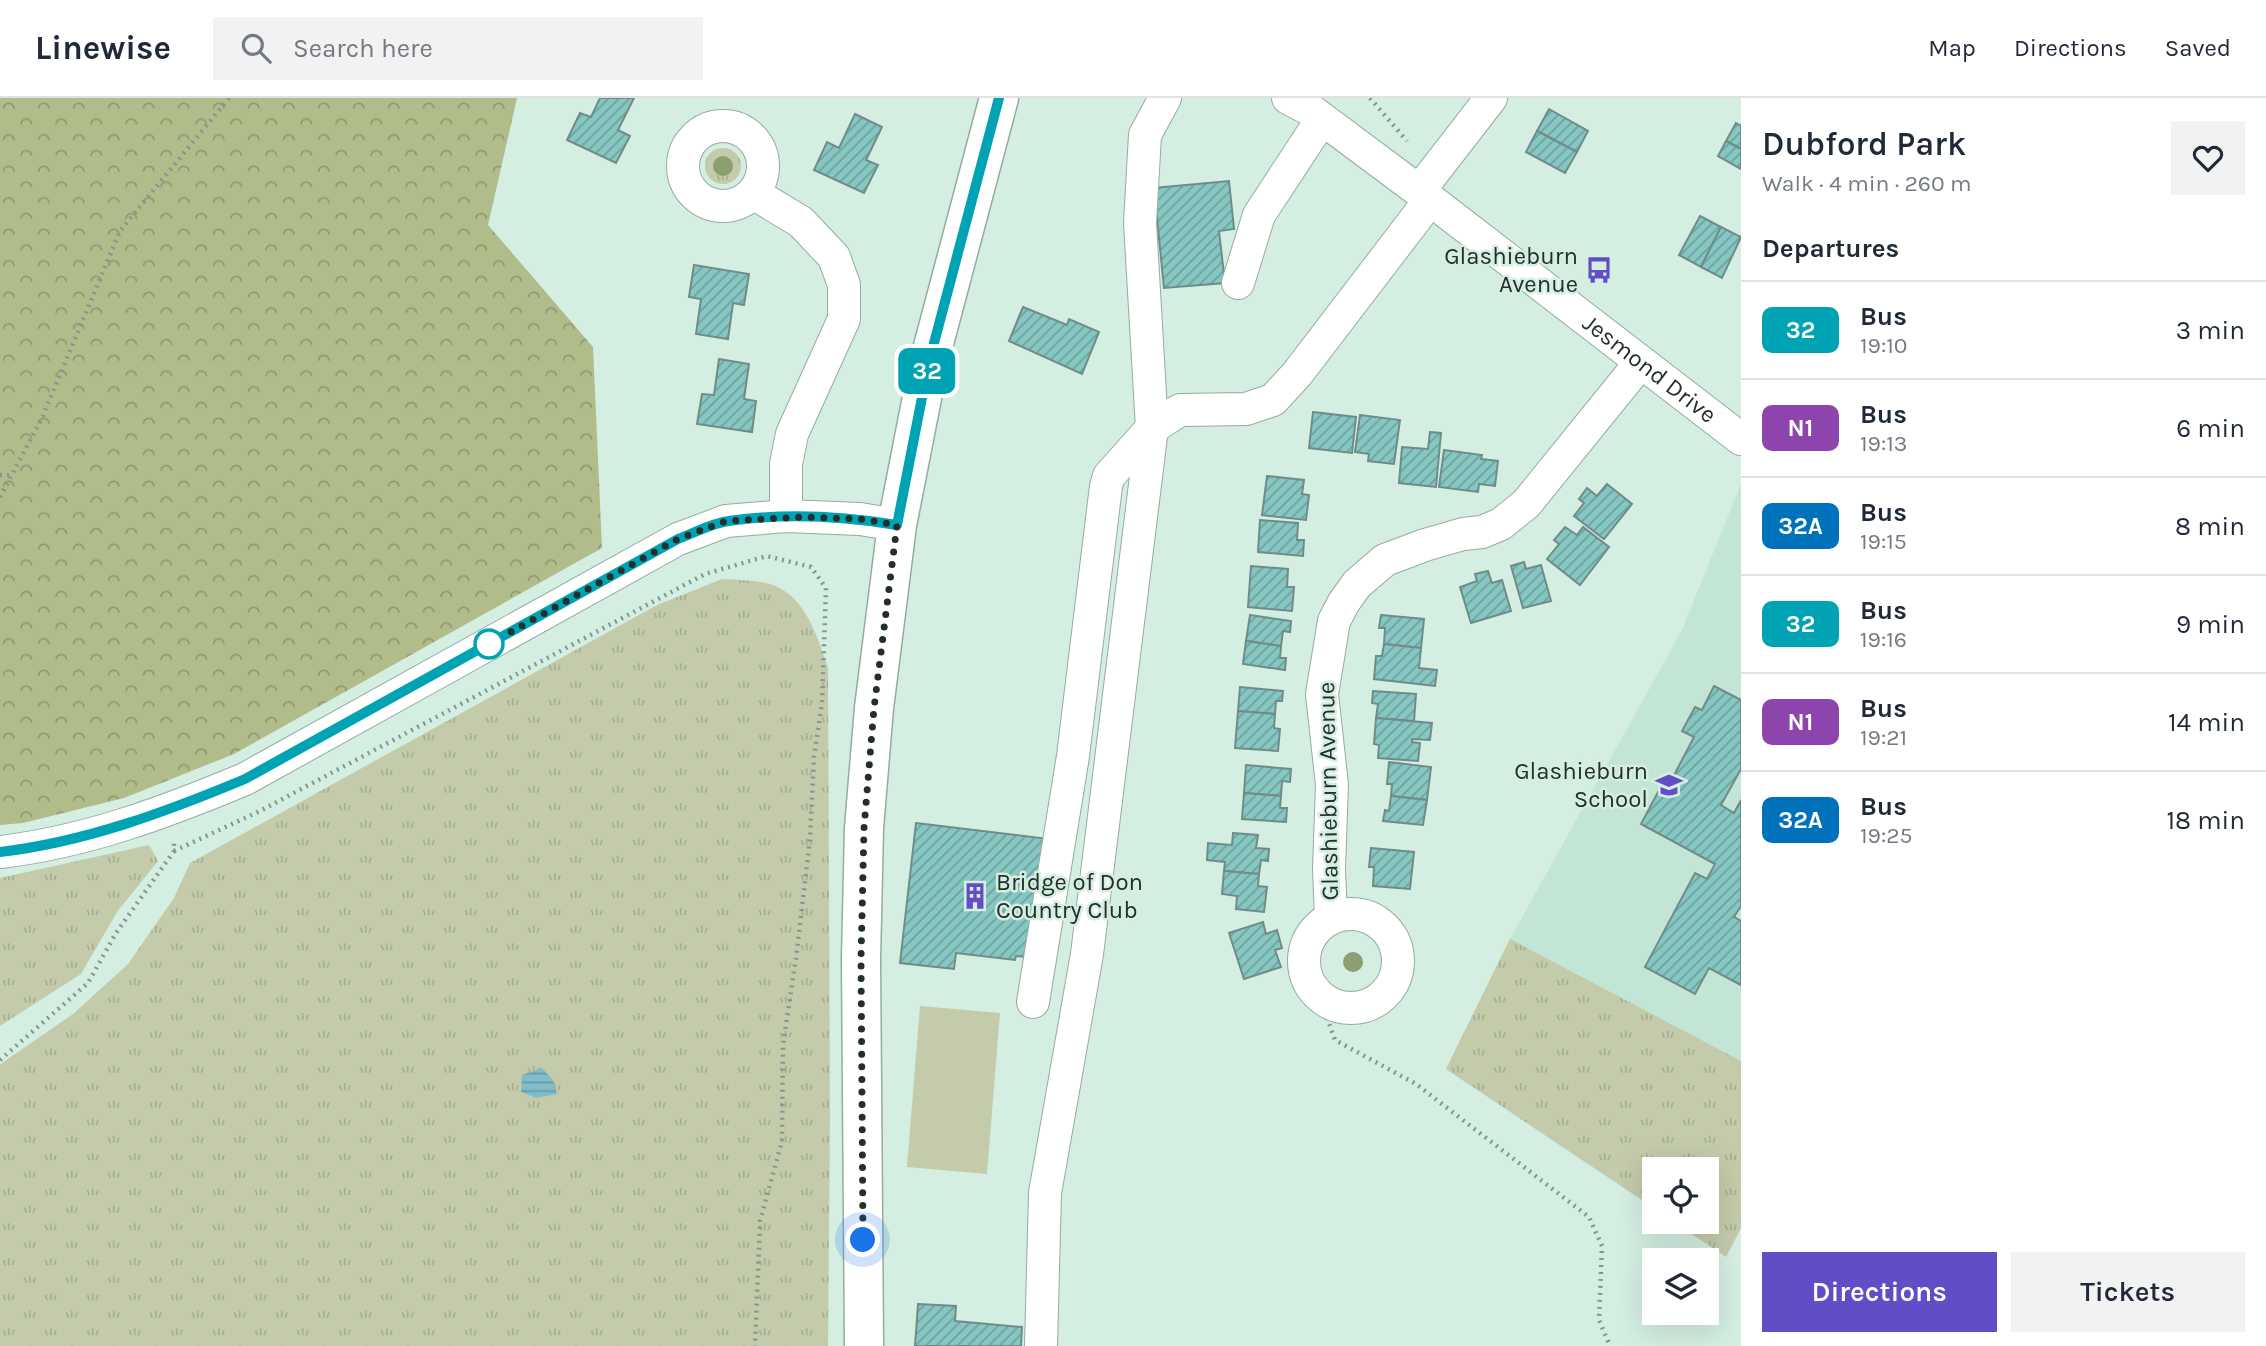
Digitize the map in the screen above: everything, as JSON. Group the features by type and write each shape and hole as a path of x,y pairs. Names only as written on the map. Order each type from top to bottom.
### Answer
{"main road":[{"path":"864,1346 861,959 864,828 874,708 897,525 929,362 999,98"}],"street":[{"path":"1041,1346 1045,1193 1087,954 1152,428 1140,223 1145,135 1165,98"},
{"name":"Jesmond Drive","path":"1288,98 1310,109 1741,439"},
{"path":"1033,1002 1073,756 1106,486 1114,468 1152,428 1180,410 1246,409 1273,400 1297,374 1491,98"},
{"path":"1238,283 1259,215 1322,119"},
{"path":"754,193 801,222 834,257 844,285 844,319 792,434 786,464 786,516"},
{"name":"Glashieburn Avenue","path":"1331,918 1329,869 1332,785 1322,694 1334,621 1344,602 1357,584 1385,560 1463,534 1482,532 1501,524 1526,504 1641,362"},
{"path":"0,852 34,848 94,833 173,809 245,779 678,539 726,521 786,516 860,519 897,525"},
{"name":"Glashieburn Avenue","path":"1348,913 1365,915 1380,923 1391,935 1398,951 1399,967 1393,984 1383,997 1368,1006 1352,1009 1335,1006 1321,998 1310,986 1304,971 1308,939 1318,926 1331,918 1348,913"}],"path":[{"path":"0,497 42,418 120,231 229,98"},
{"path":"1370,98 1408,142"},
{"path":"0,475 12,475"},
{"path":"0,1060 88,983 116,933 174,851 260,811 705,574 767,556 811,567 826,588 822,703 814,757 810,838 783,1045 782,1141 761,1221 755,1346"},
{"path":"173,809 174,851"},
{"path":"1335,1006 1327,1018 1335,1040 1416,1084 1589,1217 1602,1245 1599,1321 1610,1346"}],"shaded area":[{"name":"Glashieburn School","path":"1741,484 1741,1228 1726,1257 1719,1252 1719,1248 1713,1248 1692,1234 1719,1234 1719,1157 1642,1157 1642,1200 1446,1069 1510,939 1682,630"}],"green space":[{"path":"0,98 517,98 488,225 593,347 602,548 234,754 124,798 23,823 0,825"},
{"path":"723,148 736,153 741,166 736,179 723,184 710,179 705,166 710,153"},
{"path":"722,579 766,583 791,596 808,617 828,668 828,1346 0,1346 0,1065 73,1014 128,964 174,898 190,863 657,605"},
{"path":"149,845 158,861 117,912 81,974 0,1026 0,878"},
{"path":"1510,939 1741,1061 1741,1228 1726,1257 1719,1252 1719,1248 1713,1248 1692,1234 1719,1234 1719,1157 1642,1157 1642,1200 1446,1069"},
{"path":"920,1006 1000,1013 987,1174 907,1167"}],"water":[{"path":"542,1068 553,1080 557,1094 536,1098 521,1092 522,1075"}],"building":[{"path":"600,98 634,98 618,130 630,136 616,163 567,140 580,113 591,117"},
{"path":"1549,109 1588,131 1577,152 1537,131"},
{"path":"855,114 882,127 866,160 878,165 864,193 814,170 827,142 839,148"},
{"path":"1736,123 1741,126 1741,149 1726,141"},
{"path":"1537,131 1577,152 1565,173 1526,152"},
{"path":"1726,141 1741,149 1741,169 1718,156"},
{"path":"1229,181 1234,229 1219,231 1225,283 1164,288 1154,188"},
{"path":"1700,216 1721,227 1701,267 1679,255"},
{"path":"1721,227 1741,237 1722,278 1701,267"},
{"path":"694,265 749,274 744,305 733,303 728,339 696,334 701,299 689,297"},
{"path":"1023,307 1067,325 1069,319 1099,332 1082,374 1009,341"},
{"path":"719,359 749,364 744,399 756,401 752,432 697,424 702,394 714,395"},
{"path":"1313,412 1356,417 1352,453 1309,448"},
{"path":"1360,415 1400,420 1394,464 1368,461 1369,454 1355,452"},
{"path":"1430,432 1441,433 1436,487 1399,483 1402,447 1428,449"},
{"path":"1444,450 1482,455 1481,459 1498,461 1495,486 1479,484 1478,492 1439,487"},
{"path":"1267,476 1304,480 1302,494 1309,495 1306,520 1262,515"},
{"path":"1607,484 1632,504 1604,539 1574,516 1584,503 1579,499 1587,488 1597,496"},
{"path":"1260,520 1298,523 1297,540 1304,540 1303,556 1258,552"},
{"path":"1565,527 1577,535 1583,527 1609,547 1580,585 1547,559 1559,544 1554,540"},
{"path":"1524,562 1526,569 1541,565 1551,601 1523,608 1511,566"},
{"path":"1251,566 1288,569 1287,587 1294,587 1292,611 1248,607"},
{"path":"1488,571 1492,583 1502,580 1511,611 1471,623 1460,587 1477,581 1475,574"},
{"path":"1250,615 1291,621 1290,632 1283,631 1281,646 1246,641"},
{"path":"1381,615 1424,619 1421,648 1384,644 1385,628 1379,628"},
{"path":"1246,641 1281,646 1280,658 1286,658 1285,670 1243,664"},
{"path":"1384,644 1421,648 1419,668 1437,670 1435,686 1374,679 1376,656 1382,656"},
{"path":"1714,686 1741,700 1741,769 1721,805 1734,813 1741,800 1741,906 1734,917 1741,921 1741,985 1709,968 1695,994 1645,967 1695,873 1707,879 1715,864 1641,824 1666,777 1672,779 1694,737 1682,731 1695,707 1702,710"},
{"path":"1240,687 1283,691 1282,701 1276,701 1275,714 1238,711"},
{"path":"1373,691 1416,694 1414,721 1376,718 1378,704 1372,703"},
{"path":"1238,711 1275,714 1274,728 1280,729 1278,751 1235,748"},
{"path":"1376,718 1432,723 1430,740 1412,739 1412,742 1420,743 1418,761 1378,758 1379,745 1374,744"},
{"path":"1389,762 1431,767 1427,800 1391,796 1392,784 1387,784"},
{"path":"1246,765 1291,769 1290,782 1282,781 1281,796 1244,793"},
{"path":"1244,793 1281,796 1280,808 1287,808 1286,822 1242,819"},
{"path":"1391,796 1427,800 1423,825 1383,821 1385,810 1389,811"},
{"name":"Bridge of Don Country Club","path":"916,823 1049,839 1035,958 1016,956 1015,960 956,953 954,969 900,963"},
{"path":"1233,833 1258,835 1256,848 1269,849 1268,861 1261,860 1259,874 1224,871 1225,862 1207,860 1208,843 1232,845"},
{"path":"1371,848 1414,852 1410,889 1373,886 1374,867 1369,867"},
{"path":"1224,871 1259,874 1258,886 1267,887 1264,912 1236,909 1237,896 1222,894"},
{"path":"1263,922 1266,934 1277,930 1282,948 1275,950 1281,967 1244,979 1229,933"},
{"path":"918,1304 956,1306 955,1321 1022,1327 1021,1346 915,1346"}],"bus line":[{"name":"32","path":"0,852 34,848 94,833 173,809 245,779 678,539 726,521 786,516 860,519 897,525 929,362 999,98"}],"place":[{"name":"Glashieburn Avenue","path":"1599,270"},
{"name":"Glashieburn School","path":"1669,785"},
{"name":"Bridge of Don Country Club","path":"975,896"}],"route":[{"path":"489,644 678,539 726,521 786,516 860,519 897,525 878,670 864,828 861,959 863,1240"}]}
